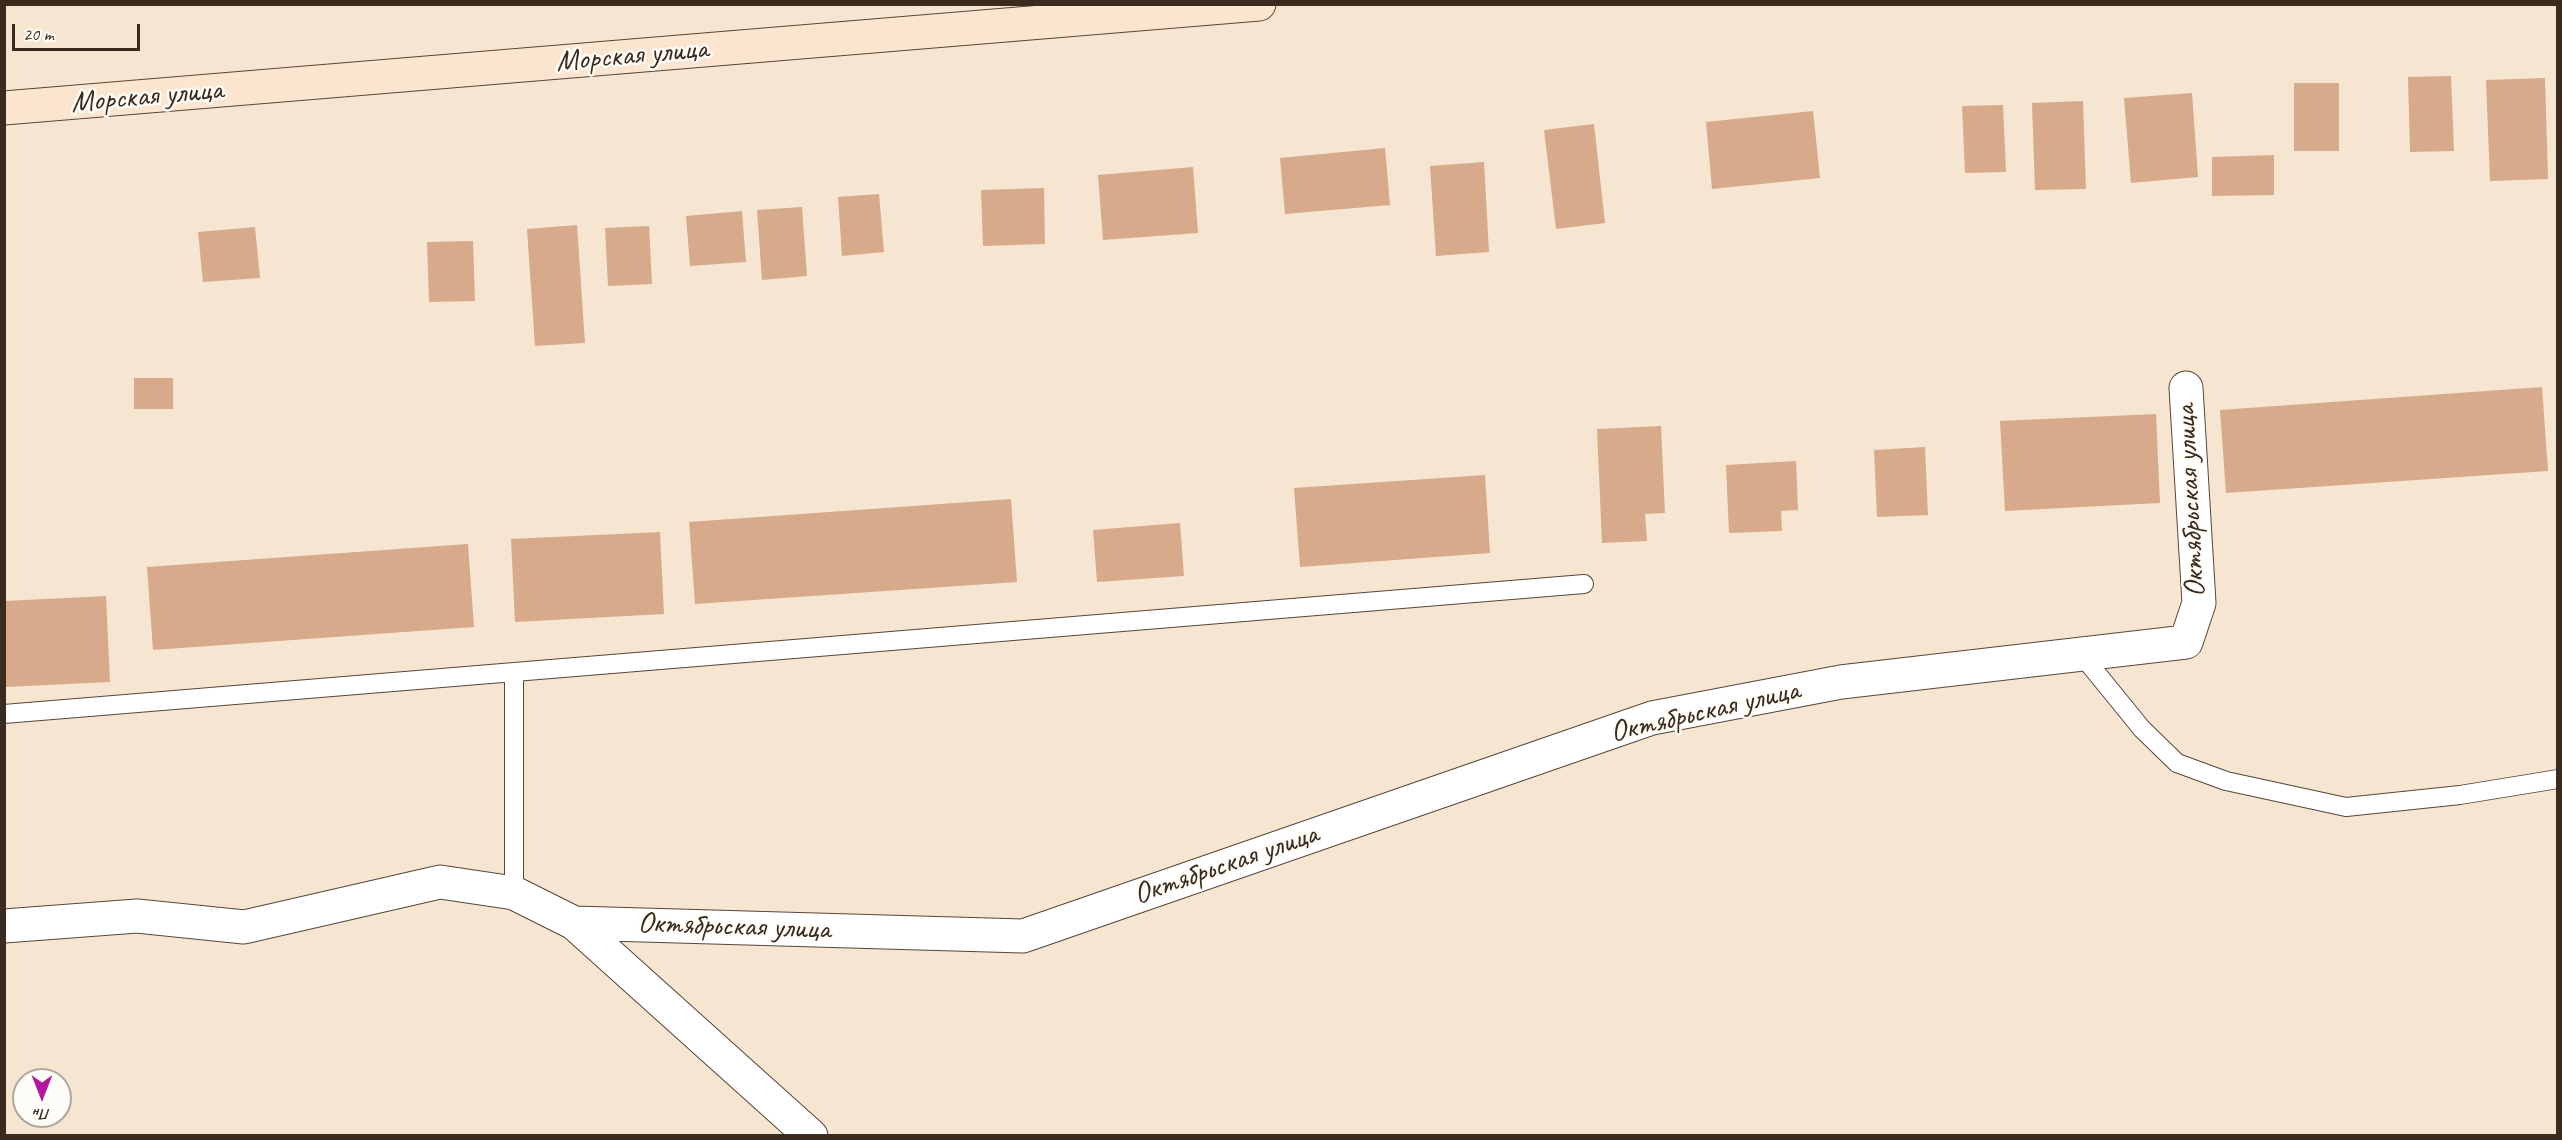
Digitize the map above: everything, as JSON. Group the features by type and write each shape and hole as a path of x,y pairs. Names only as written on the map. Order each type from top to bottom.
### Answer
{"main road":[{"name":"Морская улица","path":"4,108 1259,4"}],"street":[{"name":"Октябрьская улица","path":"4,926 137,916 244,927 440,882 514,893 574,923 1023,936 1652,718 1841,682 2186,642 2199,603 2186,388"},
{"path":"574,923 811,1136"}],"lane":[{"path":"4,714 1584,584"},
{"path":"2081,654 2142,729 2177,762 2226,781 2346,807 2460,795 2558,779"},
{"path":"514,672 514,893"}],"building":[{"path":"2451,76 2454,151 2410,152 2408,77"},
{"path":"2545,78 2548,179 2490,181 2486,80"},
{"path":"2294,83 2339,83 2339,151 2294,151"},
{"path":"2192,93 2198,177 2131,183 2124,98"},
{"path":"2083,101 2086,189 2035,190 2032,103"},
{"path":"2003,105 2006,172 1965,173 1962,106"},
{"path":"1813,111 1820,178 1712,189 1706,122"},
{"path":"1594,124 1605,223 1556,229 1544,130"},
{"path":"1385,148 1390,205 1285,214 1280,158"},
{"path":"2274,155 2274,195 2212,196 2212,157"},
{"path":"1484,162 1489,252 1436,256 1430,166"},
{"path":"1193,167 1198,233 1103,240 1098,175"},
{"path":"1044,188 1045,244 983,246 981,190"},
{"path":"879,194 884,252 842,256 838,197"},
{"path":"802,207 807,276 762,280 757,210"},
{"path":"742,211 746,262 690,266 686,216"},
{"path":"577,225 585,343 535,346 527,229"},
{"path":"649,226 652,284 608,286 605,228"},
{"path":"255,227 260,278 203,282 198,232"},
{"path":"473,241 475,301 429,302 427,242"},
{"path":"134,378 173,378 173,409 134,409"},
{"path":"2542,387 2548,471 2226,493 2220,410"},
{"path":"2156,414 2160,503 2005,511 2000,421"},
{"path":"1661,426 1665,513 1645,514 1647,541 1602,543 1597,429"},
{"path":"1925,447 1928,515 1877,517 1874,450"},
{"path":"1796,461 1798,510 1781,511 1782,531 1729,533 1726,465"},
{"path":"1485,475 1490,553 1300,567 1294,488"},
{"path":"1011,499 1017,582 695,604 689,522"},
{"path":"1180,523 1184,576 1097,582 1093,530"},
{"path":"660,532 664,614 515,622 511,539"},
{"path":"468,544 474,627 153,650 147,567"},
{"path":"106,596 110,682 5,687 5,601"}]}
